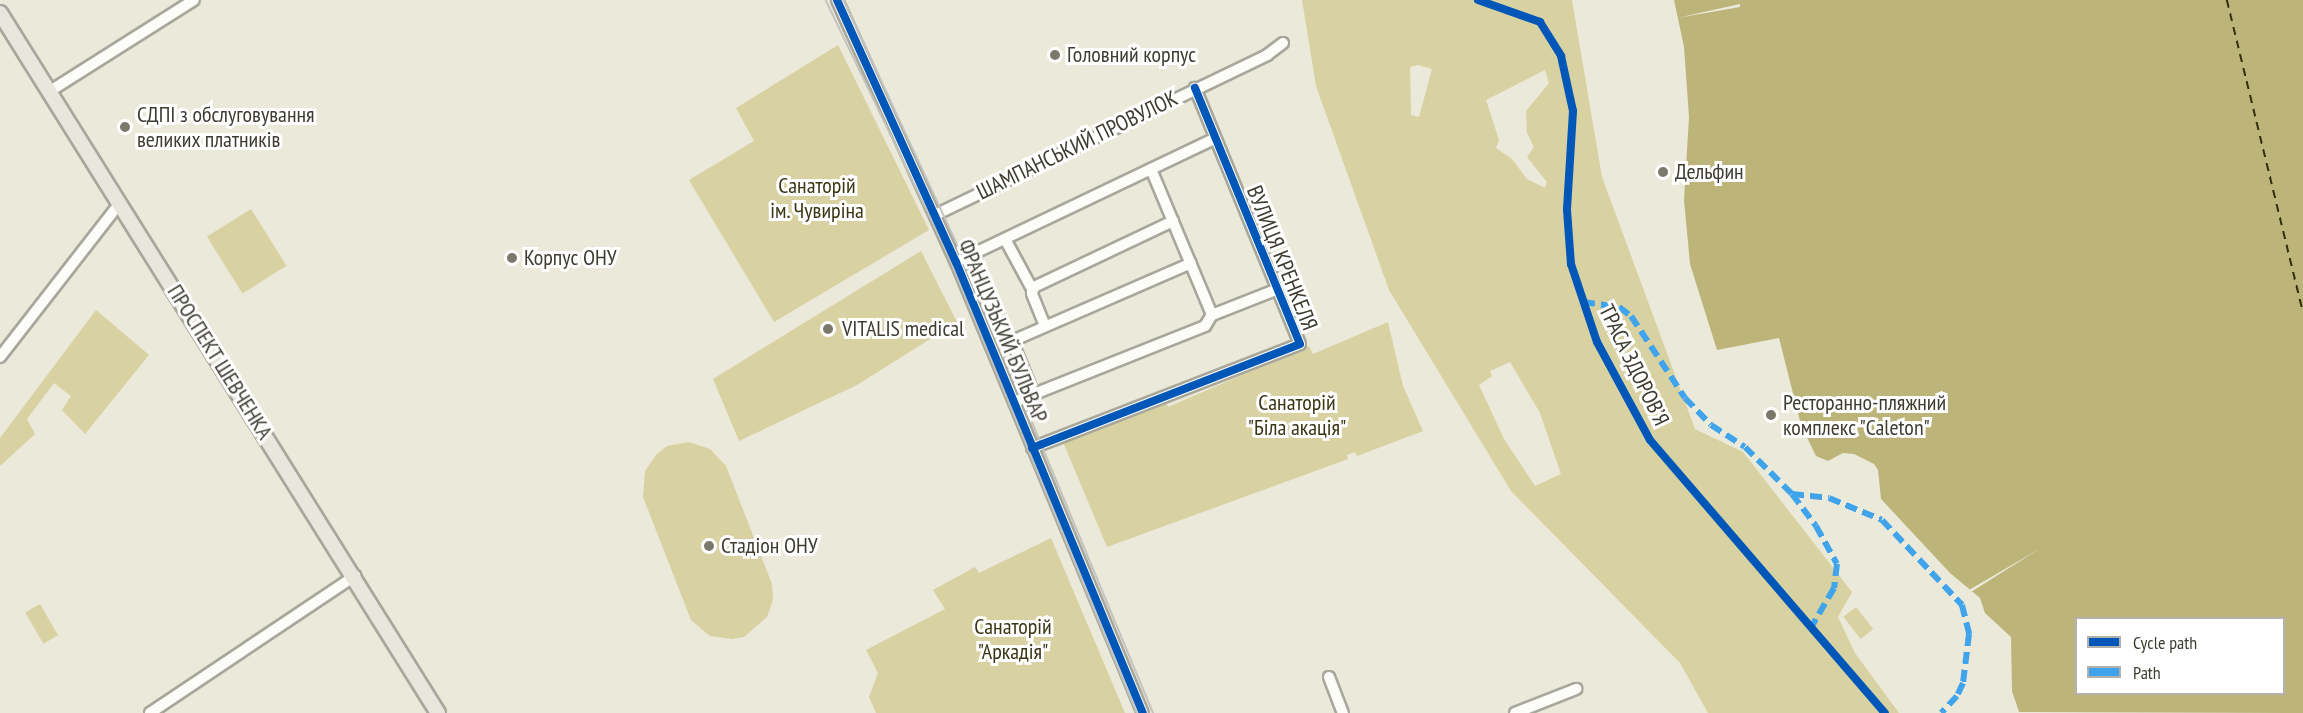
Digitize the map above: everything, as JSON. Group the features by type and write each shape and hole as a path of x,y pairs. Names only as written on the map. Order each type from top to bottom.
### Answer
{"main road":[{"name":"ПРОСПЕКТ ШЕВЧЕНКА","path":"0,12 355,576 438,713"}],"street":[{"path":"50,91 194,0"},
{"name":"ФРАНЦУЗЬКИЙ БУЛЬВАР","path":"837,0 956,262 1143,713"},
{"name":"ШАМПАНСЬКИЙ ПРОВУЛОК","path":"935,215 1267,55 1283,44"},
{"name":"ВУЛИЦЯ КРЕНКЕЛЯ","path":"1032,448 1300,344 1214,140 1195,88"},
{"path":"956,262 1214,140"},
{"path":"1151,169 1212,315"},
{"path":"0,357 119,204"},
{"path":"1032,289 1173,221"},
{"path":"1005,239 1032,289 1045,326"},
{"path":"1029,397 1032,390 1012,340 1191,263"},
{"path":"1014,402 1205,326 1212,315 1278,289"},
{"path":"150,713 355,576"},
{"path":"1329,677 1343,713"},
{"path":"1515,713 1576,689"}],"green space":[{"path":"1302,0 1572,0 1602,177 1695,429 1743,452 1852,592 1838,617 1855,653 1899,713 1708,713 1680,663 1511,491 1389,290 1316,86","holes":["1418,65 1432,69 1419,117 1411,115 1410,67","1545,70 1549,83 1526,111 1527,133 1534,147 1527,157 1547,182 1545,188 1527,179 1512,159 1496,148 1499,140 1486,100","1510,362 1540,413 1561,474 1535,486 1504,439 1479,385 1492,376 1490,371"]},
{"name":"Санаторій ім. Чувиріна","path":"838,45 929,230 774,322 689,180 754,141 736,108"},
{"path":"251,209 287,266 242,293 207,237"},
{"path":"921,251 957,322 857,385 739,441 713,379"},
{"path":"96,310 149,355 85,434 62,410 71,396 54,383 27,419 35,434 0,466 0,438"},
{"name":"Санаторій \"Біла акація\"","path":"1388,322 1403,386 1423,431 1357,456 1355,452 1347,455 1348,459 1107,547 1063,442 1165,400 1168,407 1309,346 1313,354"},
{"name":"Стадіон ОНУ","path":"689,442 710,449 726,466 772,584 773,600 767,617 744,637 732,639 710,636 691,620 643,497 645,471 656,455 667,446"},
{"name":"Санаторій \"Аркадія\"","path":"1051,538 1125,713 876,713 869,697 878,673 866,650 945,609 933,590 975,567 979,573"},
{"path":"40,604 58,635 43,644 25,612"},
{"path":"1856,607 1873,629 1861,639 1843,617"}],"shaded area":[{"path":"1674,0 2303,0 2303,713 2019,712 2012,691 2011,637 1985,613 1980,598 1950,573 1881,499 1878,470 1874,464 1854,454 1843,453 1828,461 1816,456 1801,425 1779,338 1717,350 1690,264 1684,200 1689,117 1684,47"}],"pier":[{"path":"1740,4 1740,7 1677,18"},
{"path":"2039,549 1971,592 1969,590"}],"ferry route":[{"path":"2227,0 2303,311"}],"tram line":[{"path":"826,0 949,256 1137,713"},
{"path":"844,0 964,258 1153,713"}],"marked path":[{"path":"1583,302 1619,307 1631,316 1685,398 1711,425 1745,447 1792,494 1816,526 1837,564 1834,588 1812,626"},
{"path":"1792,494 1829,498 1882,520 1962,605 1969,634 1963,683 1957,696 1941,713"}],"cycle path":[{"path":"837,0 956,262 1143,713"},
{"name":"ТРАСА ЗДОРОВ’Я","path":"1478,0 1540,22 1561,56 1573,111 1567,210 1571,264 1597,342 1650,440 1885,713"},
{"path":"1032,448 1300,344 1195,88"}],"place":[{"name":"Головний корпус","path":"1055,55"},
{"name":"СДПІ з обслуговування великих платників","path":"125,127"},
{"name":"Дельфин","path":"1663,172"},
{"name":"Корпус ОНУ","path":"512,258"},
{"name":"VITALIS medical","path":"828,329"},
{"name":"Ресторанно-пляжний комплекс \"Caleton\"","path":"1771,415"},
{"name":"Стадіон ОНУ","path":"709,546"}]}
